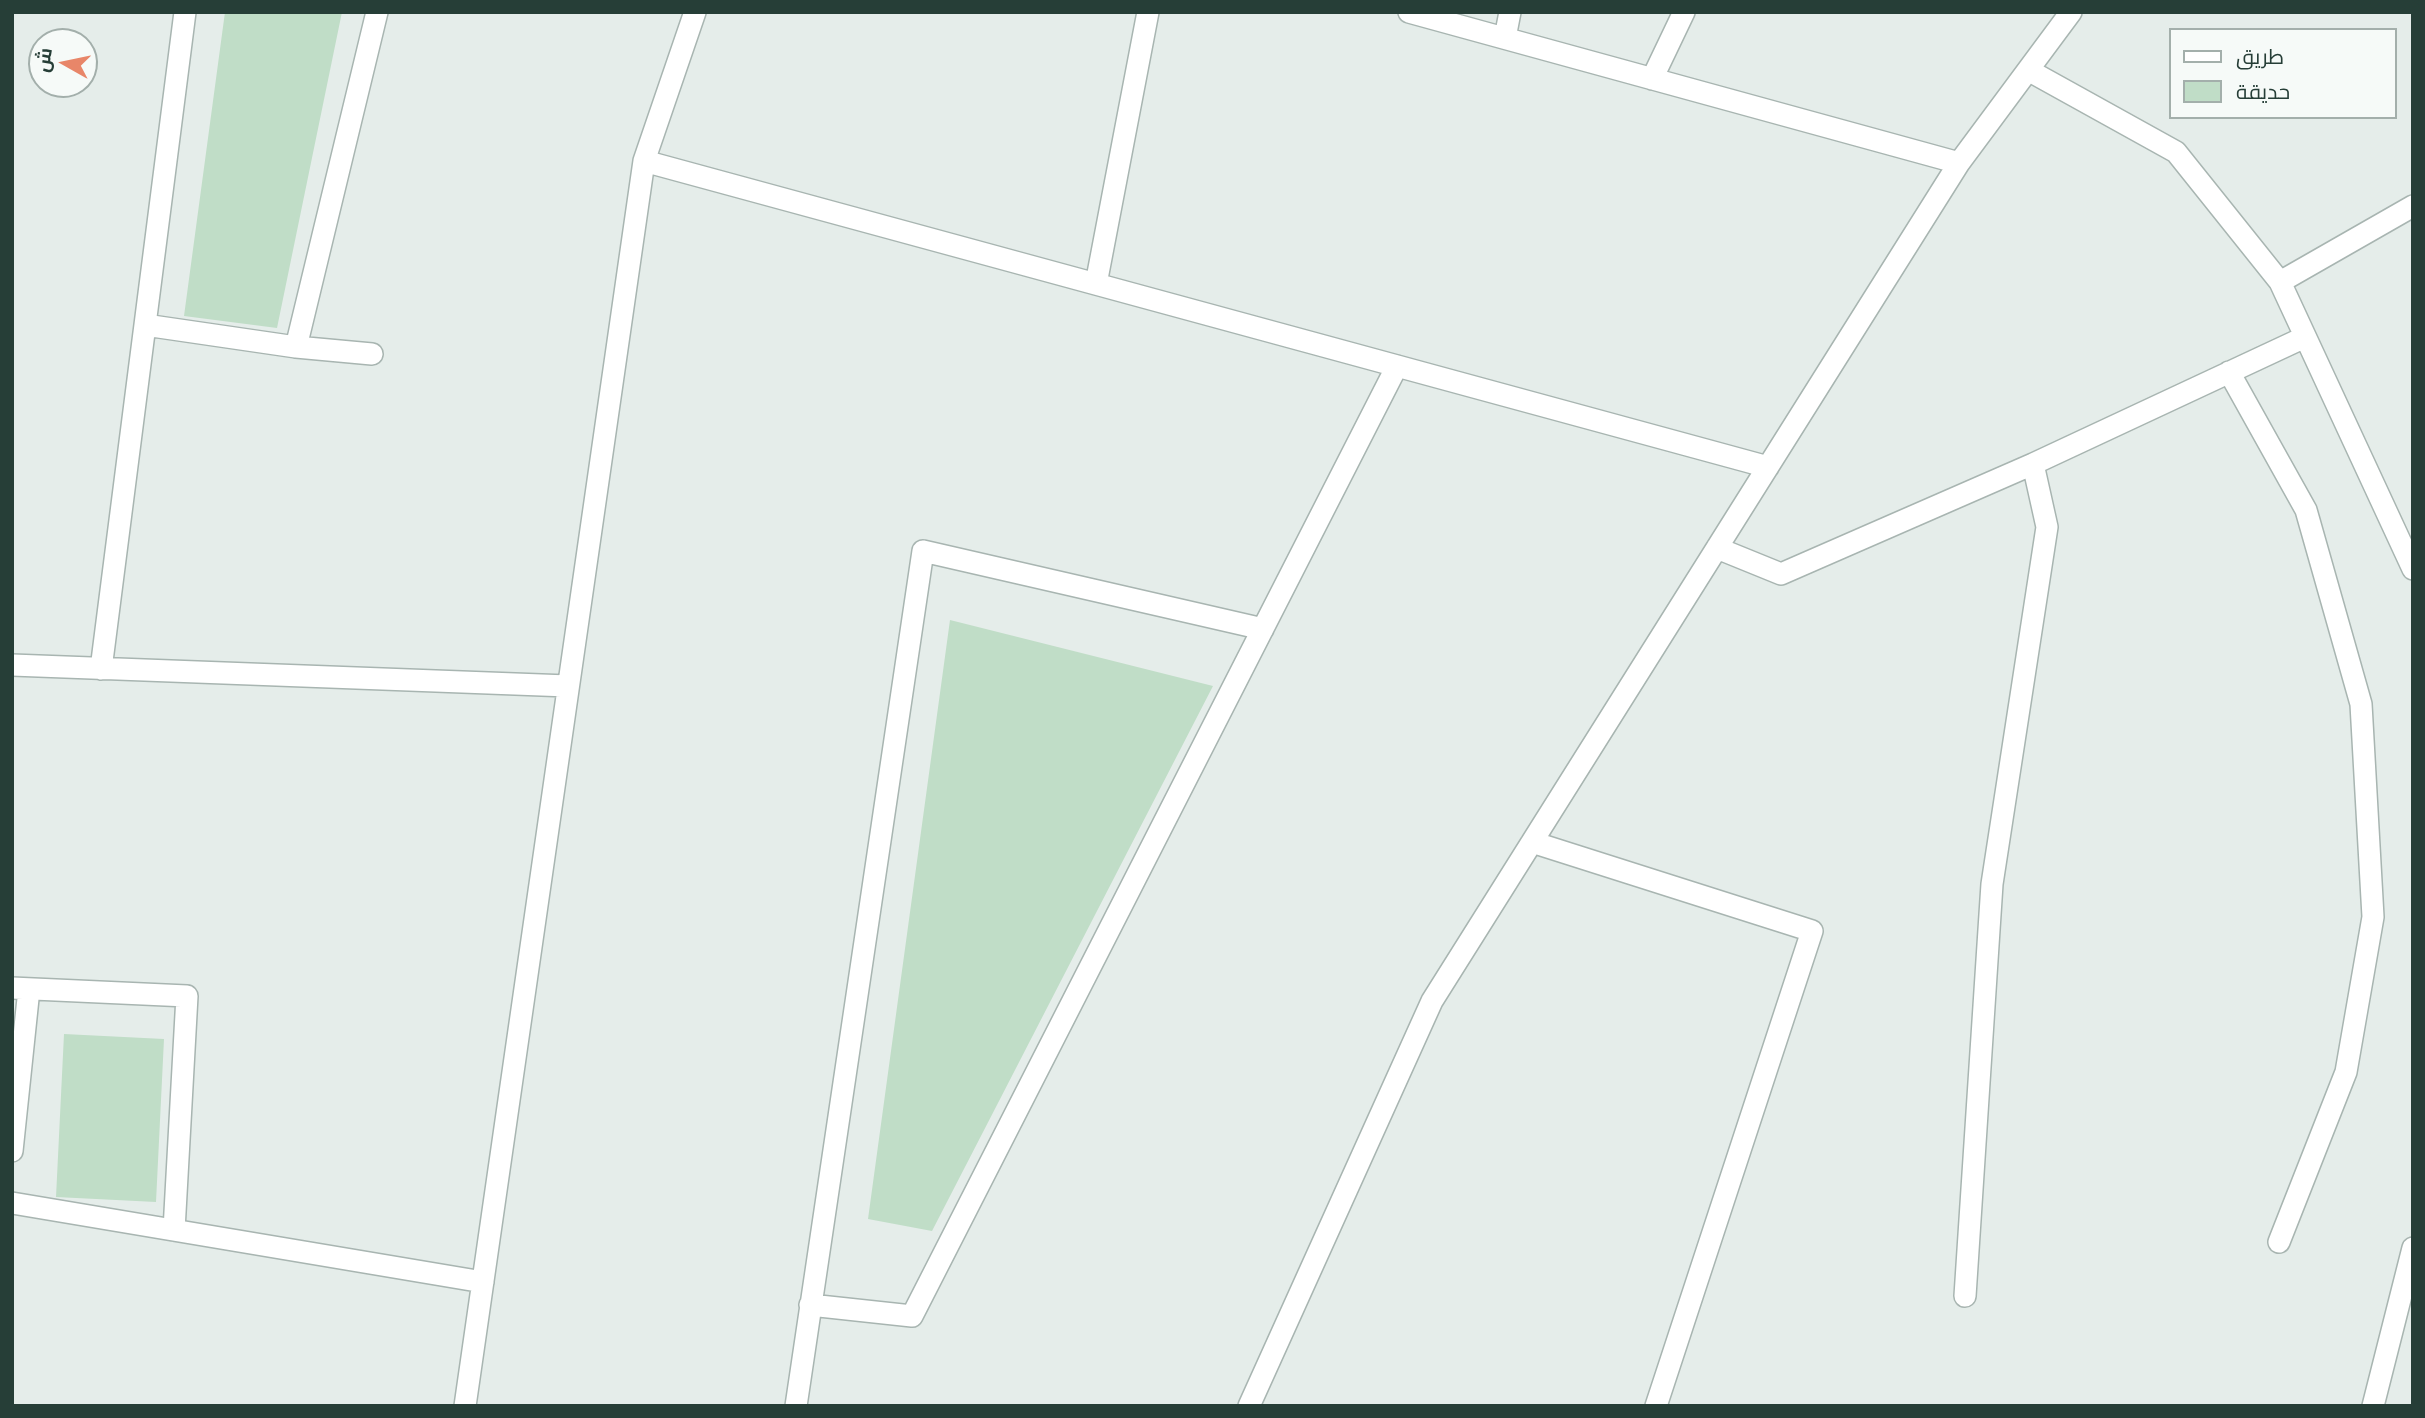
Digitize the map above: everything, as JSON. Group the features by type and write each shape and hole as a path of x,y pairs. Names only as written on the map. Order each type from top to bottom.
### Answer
{"street":[{"path":"101,669 185,12"},
{"path":"296,347 377,12"},
{"path":"465,1406 644,161 695,12"},
{"path":"1096,284 1148,12"},
{"path":"1409,12 1959,163"},
{"path":"1505,38 1510,12"},
{"path":"1652,79 1684,12"},
{"path":"1248,1406 1432,1001 1959,163 2071,12"},
{"path":"2028,70 2176,152 2280,282 2413,569"},
{"path":"644,161 1768,467"},
{"path":"2280,282 2413,206"},
{"path":"145,325 296,347 372,354"},
{"path":"1717,548 1781,574 2033,464 2305,337"},
{"path":"810,1305 912,1316 1397,366"},
{"path":"2229,372 2306,510 2361,704 2373,917 2346,1072 2279,1242"},
{"path":"1965,1296 1992,884 2047,527 2033,464"},
{"path":"796,1406 923,551 1263,629"},
{"path":"12,665 568,686"},
{"path":"1532,842 1812,931 1656,1406"},
{"path":"12,1151 20,989 187,996 174,1230"},
{"path":"12,1203 483,1282"},
{"path":"2373,1406 2413,1248"}],"green space":[{"path":"225,12 342,12 277,328 184,316"},
{"path":"950,620 1213,686 932,1231 868,1219"},
{"path":"64,1034 164,1039 156,1202 56,1197"}]}
